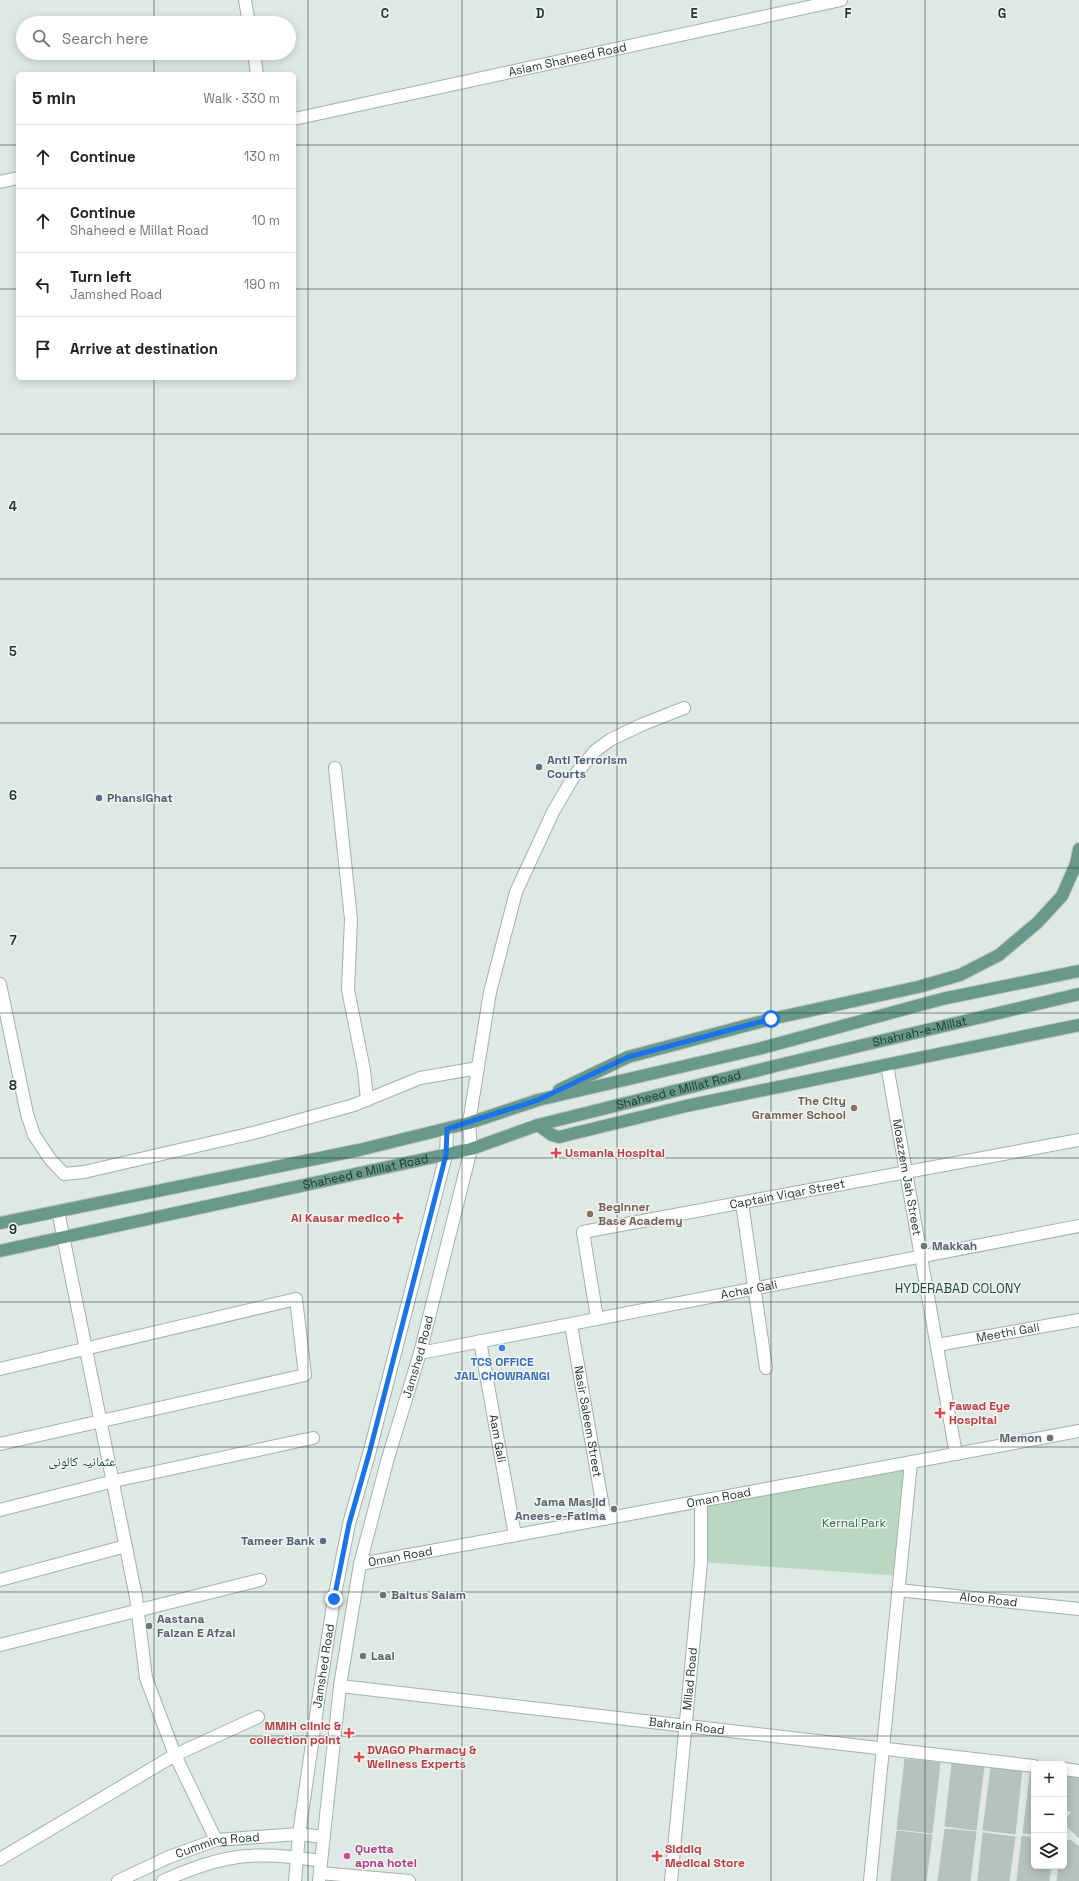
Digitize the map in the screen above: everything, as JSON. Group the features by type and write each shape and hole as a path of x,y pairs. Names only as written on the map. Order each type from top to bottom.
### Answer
{"main road":[{"path":"538,1100 628,1057 771,1019 918,987 960,975 999,955 1038,923 1062,896 1076,864 1079,849"},
{"path":"538,1100 758,1049 942,999 1079,971"},
{"name":"Shahrah-e-Millat","path":"867,1045 1079,994"},
{"path":"538,1125 552,1135 558,1137 686,1106 1079,1025"},
{"name":"Shaheed e Millat Road","path":"0,1251 446,1155 471,1144 538,1125 783,1064 867,1045"},
{"name":"Shaheed e Millat Road","path":"0,1223 359,1150 469,1123 538,1100"}],"street":[{"path":"245,0 248,16"},
{"name":"Aslam Shaheed Road","path":"296,119 841,0"},
{"path":"255,60 257,72"},
{"path":"0,182 16,178"},
{"path":"471,1144 469,1123 490,992 516,892 553,812 574,776 595,751 610,740 641,725 684,708"},
{"path":"335,768 351,919 348,990 364,1070 367,1100"},
{"path":"0,984 29,1121 34,1135 50,1159 64,1174 84,1172 257,1132 367,1100 420,1078 478,1068"},
{"name":"Moazzem Jah Street","path":"887,1065 956,1454"},
{"name":"Jamshed Road","path":"295,1881 299,1834 333,1606 349,1524 369,1454 446,1155 447,1129"},
{"name":"Captain Viqar Street","path":"597,1318 583,1232 1079,1140"},
{"name":"Jamshed Road","path":"320,1872 340,1686 360,1564 388,1458 420,1353 471,1144"},
{"path":"742,1203 753,1288 766,1368"},
{"path":"58,1211 114,1481 138,1610 146,1678 175,1755 216,1840"},
{"name":"Achar Gali","path":"420,1353 1079,1226"},
{"path":"0,1369 296,1299 305,1375 0,1444"},
{"name":"Meethi Gali","path":"937,1345 1079,1320"},
{"name":"Nasir Saleem Street","path":"571,1324 605,1519"},
{"name":"Aam Gali","path":"480,1341 515,1535"},
{"name":"Oman Road","path":"360,1564 1079,1431"},
{"path":"0,1510 114,1481 313,1438"},
{"path":"870,1881 911,1462"},
{"name":"Milad Road","path":"670,1881 701,1562 701,1501"},
{"path":"0,1580 126,1546"},
{"path":"0,1646 260,1580"},
{"name":"Aloo Road","path":"898,1590 1079,1609"},
{"name":"Bahrain Road","path":"340,1686 1031,1766"},
{"path":"0,1859 175,1755 258,1718"},
{"path":"1067,1769 1079,1771"},
{"name":"Cumming Road","path":"118,1881 169,1857 216,1840 299,1834 323,1837"},
{"name":"Cumming Road","path":"163,1881 187,1870 215,1860 242,1855 297,1857 320,1872 409,1881"}],"green space":[{"name":"Kernal Park","path":"911,1462 900,1576 701,1562 701,1501"}],"building":[{"path":"905,1759 940,1763 932,1833 897,1829"},
{"path":"952,1763 984,1766 976,1830 945,1826"},
{"path":"991,1767 1022,1770 1015,1834 983,1830"},
{"path":"1031,1769 1031,1834 1023,1833"},
{"path":"1068,1774 1079,1775 1079,1838 1067,1827 1067,1817 1072,1812 1067,1810"},
{"path":"945,1829 976,1832 970,1881 938,1881"},
{"path":"897,1831 932,1835 926,1881 891,1881"},
{"path":"983,1833 1015,1837 1009,1881 978,1881"},
{"path":"1022,1836 1031,1838 1031,1869 1051,1869 1049,1881 1017,1881"},
{"path":"1067,1840 1072,1841 1079,1847 1079,1881 1057,1881 1059,1869 1067,1869"}],"place":[{"name":"Anti Terrorism Courts","path":"539,767"},
{"name":"PhansiGhat","path":"99,798"},
{"name":"The City Grammer School","path":"854,1108"},
{"name":"Usmania Hospital","path":"556,1153"},
{"name":"Beginner Base Academy","path":"590,1214"},
{"name":"Al Kausar medico","path":"398,1218"},
{"name":"Makkah","path":"924,1246"},
{"name":"TCS OFFICE JAIL CHOWRANGI","path":"502,1348"},
{"name":"Fawad Eye Hospital","path":"940,1413"},
{"name":"Memon","path":"1050,1438"},
{"name":"Jama Masjid Anees-e-Fatima","path":"614,1509"},
{"name":"Tameer Bank","path":"323,1541"},
{"name":"Baitus Salam","path":"383,1595"},
{"name":"Aastana Faizan E Afzal","path":"149,1626"},
{"name":"Laal","path":"363,1656"},
{"name":"MMIH clinic & collection point","path":"349,1733"},
{"name":"DVAGO Pharmacy & Wellness Experts","path":"359,1757"},
{"name":"Quetta apna hotel","path":"347,1856"},
{"name":"Siddiq Medical Store","path":"657,1856"}],"district":[{"name":"HYDERABAD COLONY","path":"958,1288"},
{"name":"عثمانیہ کالونی","path":"82,1461"}],"route":[{"path":"334,1599 349,1524 369,1454 446,1155 447,1129 538,1100 628,1057 771,1019"}]}
